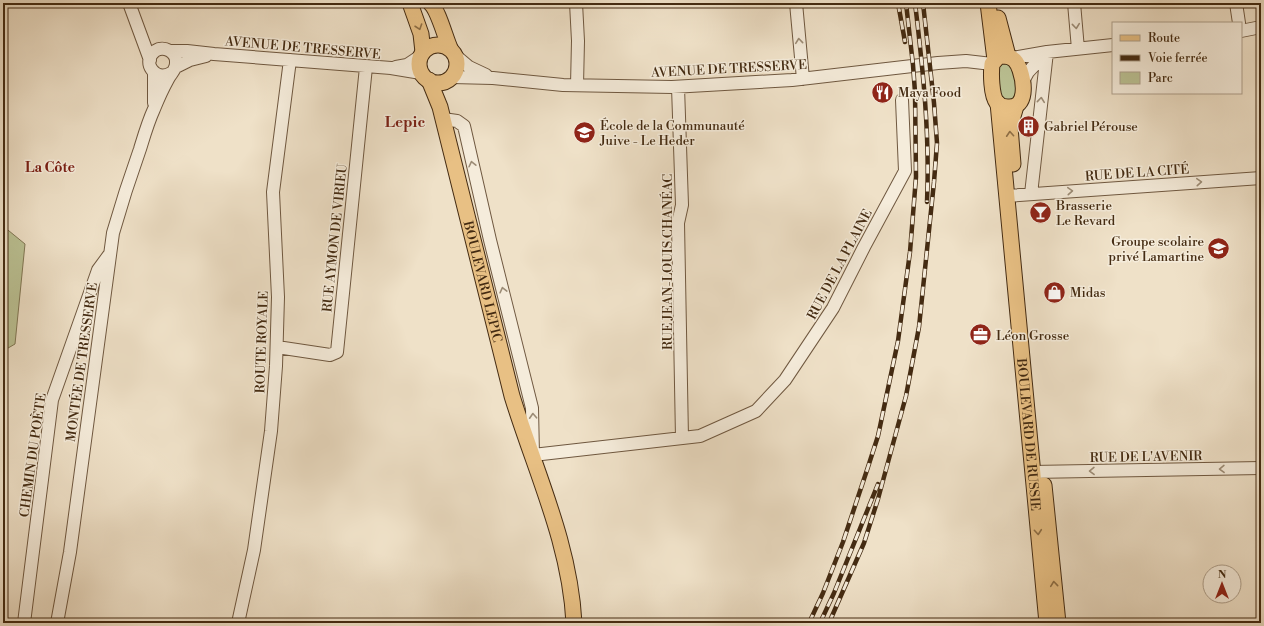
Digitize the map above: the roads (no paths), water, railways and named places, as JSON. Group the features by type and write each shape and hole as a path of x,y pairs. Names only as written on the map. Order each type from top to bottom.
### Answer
{"main road":[{"path":"410,3 421,34 419,68 425,77 435,83 449,79 457,67 453,52 434,4"},
{"path":"988,3 1002,59"},
{"path":"996,3 1000,25 1002,59 991,73 994,98 998,103 1006,107 1016,106 1024,94 1023,81 1018,65 1002,59"},
{"path":"421,54 432,45 438,44 444,45 453,52"},
{"name":"BOULEVARD LEPIC","path":"425,77 442,113 512,396 522,428 533,455 562,548 572,588 574,623"},
{"name":"BOULEVARD LEPIC","path":"442,113 449,79"},
{"name":"BOULEVARD DE RUSSIE","path":"998,103 1010,196 1037,472 1046,623"},
{"name":"BOULEVARD DE RUSSIE","path":"1010,196 1010,127 1016,106"},
{"name":"BOULEVARD DE RUSSIE","path":"1037,472 1058,623"}],"street":[{"path":"129,3 154,72 153,110"},
{"path":"576,3 578,40 577,86"},
{"path":"796,3 803,79"},
{"path":"1074,3 1078,48"},
{"path":"1236,3 1239,22"},
{"path":"1242,31 1261,27"},
{"path":"141,34 155,47 166,50 175,55 177,61 174,70 153,110"},
{"path":"1002,59 1078,48 1112,45"},
{"path":"150,60 156,51 166,50"},
{"name":"AVENUE DE TRESSERVE","path":"166,50 391,68 425,77"},
{"name":"AVENUE DE TRESSERVE","path":"453,52 469,67 492,78"},
{"path":"1023,81 1028,72 1047,52"},
{"path":"1031,194 1047,52"},
{"name":"AVENUE DE TRESSERVE","path":"154,72 162,76 190,60 214,54"},
{"name":"AVENUE DE TRESSERVE","path":"391,68 407,65 421,54"},
{"name":"AVENUE DE TRESSERVE","path":"449,79 492,78 530,83 577,86 678,87 803,79 903,66 1002,59"},
{"name":"ROUTE ROYALE","path":"238,623 250,573 271,431 277,347 278,297 273,192 290,60"},
{"name":"RUE AYMON DE VIRIEU","path":"277,347 330,355 337,352 366,67"},
{"name":"RUE JEAN-LOUIS CHANÉAC","path":"678,87 682,205 678,223 682,438"},
{"name":"RUE DE LA PLAINE","path":"533,455 700,436 756,411 785,380 833,308 905,171 902,100"},
{"name":"MONTÉE DE TRESSERVE","path":"57,623 70,552 110,253 118,217 153,110"},
{"name":"BOULEVARD LEPIC","path":"442,113 464,126 490,240 532,408 533,455"},
{"name":"RUE DE LA CITÉ","path":"1010,196 1261,178"},
{"name":"CHEMIN DU POÈTE","path":"24,623 52,400 98,270 110,253"},
{"name":"RUE DE L'AVENIR","path":"1037,472 1261,468"}],"railway":[{"path":"898,3 905,42"},
{"path":"809,623 823,593 843,542 878,436 898,341 910,252 916,177 915,92 906,3"},
{"path":"915,3 927,127 927,202"},
{"path":"829,623 864,543 878,499 906,396 919,327 937,143 923,3"},
{"path":"820,623 834,593 878,484"}],"place":[{"name":"Maya Food","path":"883,92"},
{"name":"Gabriel Pérouse","path":"1028,126"},
{"name":"École de la Communauté Juive - Le Heder","path":"584,132"},
{"name":"Brasserie Le Revard","path":"1040,212"},
{"name":"Groupe scolaire privé Lamartine","path":"1219,248"},
{"name":"Midas","path":"1055,292"},
{"name":"Léon Grosse","path":"981,335"}],"district":[{"name":"Lepic","path":"405,122"},
{"name":"La Côte","path":"50,167"}]}
